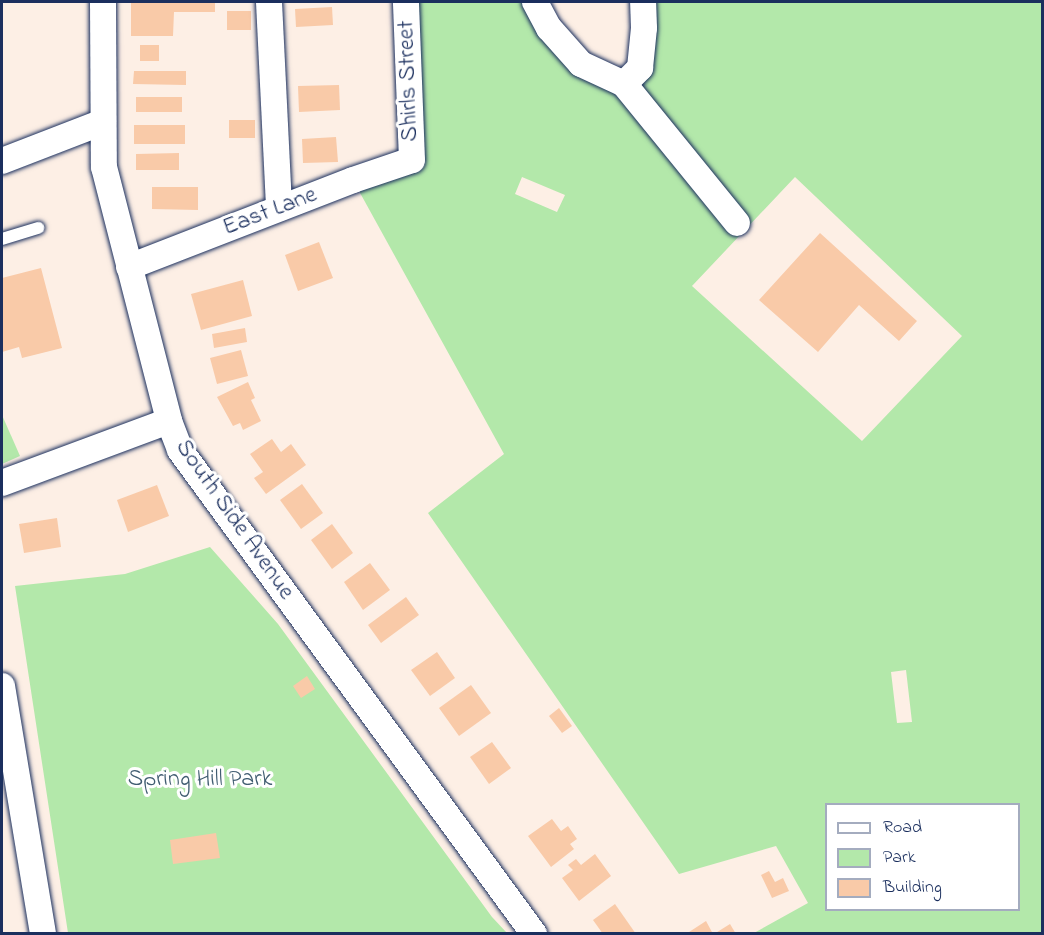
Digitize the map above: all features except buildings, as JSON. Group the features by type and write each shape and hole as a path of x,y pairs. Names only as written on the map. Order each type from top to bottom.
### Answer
{"street":[{"name":"South Side Avenue","path":"103,2 104,167 169,421 180,450 534,933"},
{"path":"269,2 279,208"},
{"name":"Shirls Street","path":"406,2 412,160"},
{"path":"535,2 549,28 581,64 624,84 737,223"},
{"path":"624,84 640,68 644,28 643,2"},
{"path":"2,161 103,122"},
{"name":"East Lane","path":"129,267 279,208 412,160"},
{"path":"2,483 169,421"},
{"path":"2,686 43,933"}],"lane":[{"path":"2,239 38,228"}],"green space":[{"path":"415,2 526,2 545,40 580,78 623,95 655,2 1042,2 1042,933 754,933 808,903 776,846 679,874 428,513 504,454 359,191 421,167","holes":["522,177 565,195 557,212 515,194","795,177 962,336 862,441 692,286","906,670 912,722 897,723 891,672"]},
{"path":"2,415 20,456 2,464"},
{"name":"Spring Hill Park","path":"210,547 278,624 492,917 507,933 68,933 15,586 125,574"}]}
